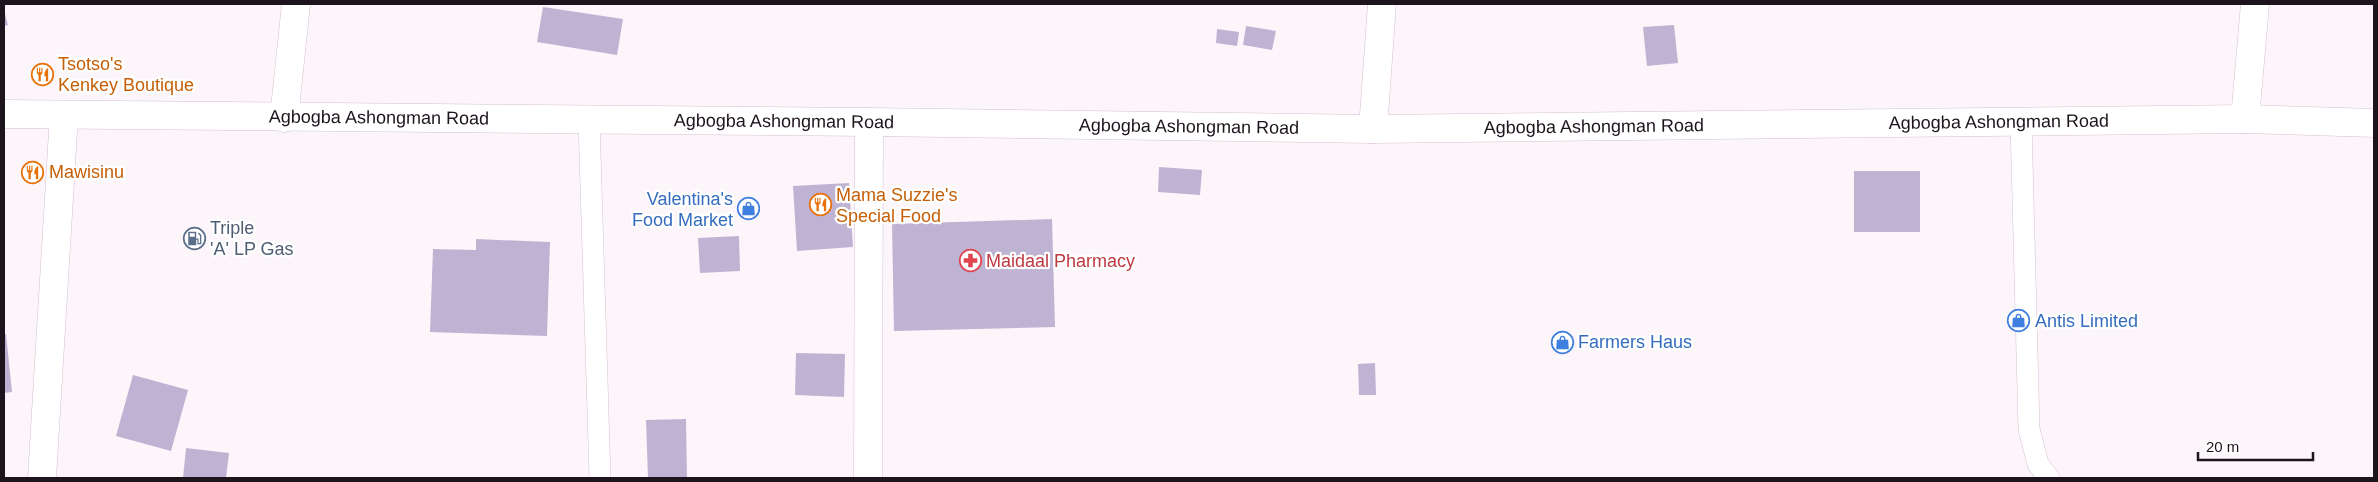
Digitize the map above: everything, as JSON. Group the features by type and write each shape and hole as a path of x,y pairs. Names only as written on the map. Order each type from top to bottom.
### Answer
{"street":[{"path":"284,118 296,4"},
{"path":"1373,129 1382,4"},
{"path":"2245,120 2255,4"},
{"name":"Agbogba Ashongman Road","path":"4,114 1373,129 2245,120 2374,123"},
{"path":"42,478 64,115"},
{"path":"868,478 869,122"}],"lane":[{"path":"589,120 600,478"},
{"path":"2021,122 2029,429 2038,464 2048,478"}],"building":[{"path":"543,7 623,19 617,55 537,42"},
{"path":"4,10 8,25 4,26"},
{"path":"1674,25 1678,63 1647,66 1643,27"},
{"path":"1246,26 1276,31 1272,50 1243,45"},
{"path":"1217,29 1239,32 1237,46 1216,43"},
{"path":"1159,167 1202,170 1200,195 1158,192"},
{"path":"1854,171 1920,171 1920,232 1854,232"},
{"path":"849,183 853,247 797,251 793,186"},
{"path":"1052,219 1055,327 894,331 892,224"},
{"path":"739,236 740,271 700,273 698,238"},
{"path":"476,239 550,242 547,336 430,332 433,249 476,250"},
{"path":"4,334 6,334 12,392 4,393"},
{"path":"796,353 845,354 844,397 795,395"},
{"path":"1375,363 1376,395 1359,395 1358,364"},
{"path":"133,375 188,390 171,451 116,436"},
{"path":"686,419 687,478 648,478 646,420"},
{"path":"186,448 229,453 226,478 183,478"}],"place":[{"name":"Tsotso's Kenkey Boutique","path":"42,74"},
{"name":"Mawisinu","path":"33,172"},
{"name":"Mama Suzzie's Special Food","path":"820,205"},
{"name":"Valentina's Food Market","path":"749,209"},
{"name":"Triple 'A' LP Gas","path":"194,238"},
{"name":"Maidaal Pharmacy","path":"970,261"},
{"name":"Antis Limited","path":"2019,321"},
{"name":"Farmers Haus","path":"1562,342"}]}
